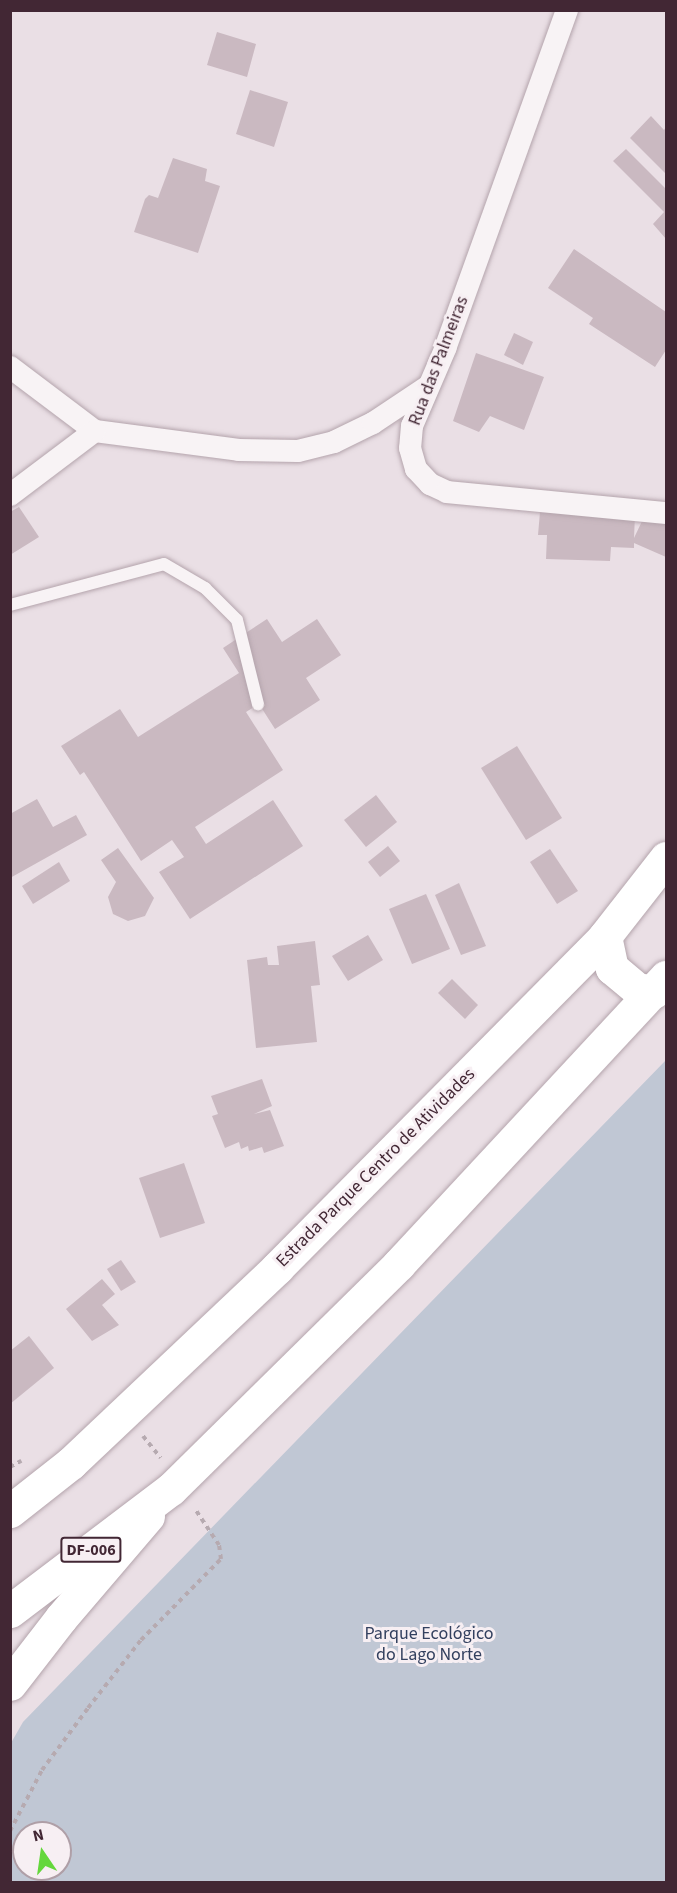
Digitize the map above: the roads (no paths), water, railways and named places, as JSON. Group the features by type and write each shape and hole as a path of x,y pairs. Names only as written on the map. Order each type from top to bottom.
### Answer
{"main road":[{"name":"Estrada Parque Centro de Atividades","path":"71,1463 277,1268 605,936 666,858"},
{"path":"605,936 612,968 637,989 660,985"},
{"name":"DF-006","path":"10,1611 171,1489 399,1264 660,985"},
{"path":"10,1490 71,1463"},
{"path":"10,1511 71,1463"},
{"path":"10,1684 61,1617 171,1489"}],"street":[{"name":"Rua das Palmeiras","path":"567,10 446,347 412,426 410,448 416,469 430,484 447,492 488,498 666,513"},
{"path":"10,368 95,430 239,450 298,451 334,441 373,423 427,387"},
{"path":"10,495 95,430"}],"lane":[{"path":"10,606 164,564 205,588 237,620 258,704"}],"park label":[{"name":"Parque Ecológico do Lago Norte","path":"429,1645"}]}
